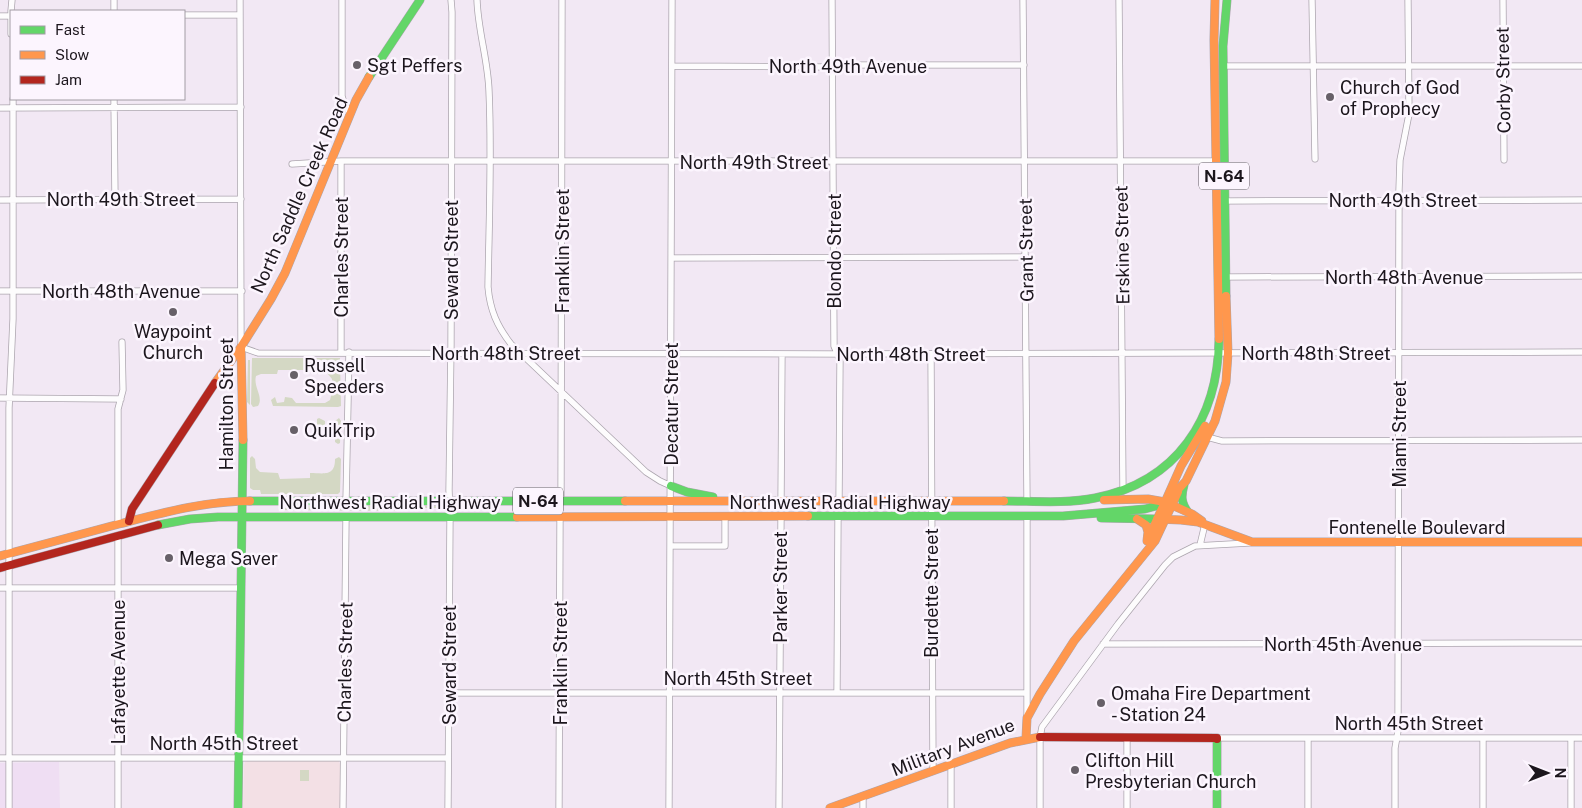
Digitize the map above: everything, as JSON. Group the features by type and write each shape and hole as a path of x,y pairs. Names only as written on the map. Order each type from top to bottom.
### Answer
{"main road":[{"name":"Northwest Radial Highway","path":"0,556 129,521 199,505 241,501 671,502 1074,500 1101,497 1123,491 1141,483 1156,474 1183,448 1197,430 1207,409 1216,369 1218,353 1215,0"},
{"name":"Northwest Radial Highway","path":"0,568 118,536 182,520 199,518 241,516 560,518 1063,516 1146,509 1168,503 1186,481 1215,421 1228,370 1223,30 1227,0"},
{"name":"North Saddle Creek Road","path":"129,521 132,509 241,346 282,279 350,113 363,86 420,2"},
{"name":"Hamilton Street","path":"238,808 243,450 241,346"},
{"name":"Military Avenue","path":"830,808 1026,738 1027,718 1074,641 1155,541 1161,519 1181,466 1207,422 1211,395"},
{"path":"1186,481 1181,499 1183,507 1188,512"},
{"path":"671,486 686,492 733,501"},
{"path":"1074,500 1148,499 1168,503 1188,512 1206,524"},
{"path":"1063,516 1183,520 1206,524"},
{"path":"1137,519 1146,525 1148,532 1147,541"},
{"name":"Military Avenue","path":"1140,558 1147,541 1161,519"},
{"name":"Fontenelle Boulevard","path":"1206,524 1229,535 1252,542 1582,542"},
{"name":"North 45th Street","path":"1026,738 1217,738"},
{"path":"1217,738 1217,808"}],"street":[{"name":"Hamilton Street","path":"240,0 241,346"},
{"path":"342,0 342,96 350,113"},
{"name":"Seward Street","path":"448,808 450,517 448,501 452,0"},
{"path":"472,0 477,11"},
{"path":"477,0 489,90 488,287 492,314 499,328 511,344 646,472 671,486"},
{"name":"Franklin Street","path":"561,501 562,0"},
{"name":"Decatur Street","path":"669,808 672,0"},
{"name":"Blondo Street","path":"832,0 834,346 840,360 838,501"},
{"name":"Grant Street","path":"1023,0 1027,500"},
{"name":"Erskine Street","path":"1119,0 1123,491"},
{"path":"1312,0 1315,159"},
{"name":"Miami Street","path":"1395,808 1398,644 1400,160 1409,114 1408,0"},
{"name":"Corby Street","path":"1502,0 1504,160"},
{"path":"185,16 240,15"},
{"name":"North 49th Avenue","path":"672,66 1024,65"},
{"path":"1224,66 1582,66"},
{"path":"9,808 13,100"},
{"path":"114,100 114,200"},
{"path":"0,108 241,107"},
{"name":"North 49th Street","path":"292,164 341,161 833,162 1216,160"},
{"name":"Charles Street","path":"341,161 341,352"},
{"name":"North 49th Street","path":"0,200 241,199"},
{"name":"North 49th Street","path":"1225,201 1582,200"},
{"path":"672,258 1026,256"},
{"name":"North 48th Avenue","path":"1226,277 1582,276"},
{"name":"North 48th Avenue","path":"0,291 242,291"},
{"path":"118,524 118,409 123,390 122,342"},
{"name":"North 48th Street","path":"241,346 258,353 932,354 1582,352"},
{"path":"346,501 349,352"},
{"path":"781,501 782,354"},
{"name":"Burdette Street","path":"932,354 932,771"},
{"path":"0,398 121,399"},
{"path":"1207,437 1222,441 1582,440"},
{"path":"1027,516 1027,718"},
{"name":"Charles Street","path":"343,808 346,517"},
{"path":"671,546 725,546 725,517"},
{"name":"Parker Street","path":"779,808 781,517"},
{"path":"837,693 838,517"},
{"name":"Franklin Street","path":"559,808 560,518"},
{"path":"1200,545 1206,524"},
{"name":"Lafayette Avenue","path":"118,536 118,808"},
{"name":"Fontenelle Boulevard","path":"1040,737 1042,727 1165,564 1182,551 1200,545 1252,542"},
{"path":"0,588 240,588"},
{"name":"North 45th Avenue","path":"1103,644 1582,643"},
{"name":"North 45th Street","path":"448,693 1027,693"},
{"path":"1040,737 1040,808"},
{"path":"1127,808 1128,738"},
{"name":"North 45th Street","path":"1217,738 1582,738"},
{"path":"1308,738 1308,808"},
{"path":"1483,738 1483,808"},
{"path":"1571,738 1571,808"},
{"name":"North 45th Street","path":"0,758 448,758"},
{"path":"951,765 951,808"},
{"path":"863,796 863,808"}],"shaded area":[{"path":"248,761 339,761 340,808 243,808 244,765"},
{"path":"59,762 60,808 0,808 0,763"}],"green space":[{"path":"252,358 340,358 341,406 273,406 271,400 275,397 277,403 284,402 285,397 292,398 296,403 325,403 330,400 332,392 332,379 327,373 313,374 314,370 278,370 277,374 261,374 256,376 255,380 260,403 258,406 253,407 251,404"},
{"path":"248,360 250,360 250,405 247,402"},
{"path":"339,418 341,421 340,443 338,444 335,442 335,421"},
{"path":"317,419 325,421 325,428 324,425 320,426 320,437 312,436 313,427 315,425 317,427"},
{"path":"252,456 255,459 256,468 260,472 278,473 280,479 310,478 310,473 328,473 333,469 335,459 339,457 341,459 340,492 338,494 261,494 260,490 250,488 250,458"},
{"path":"293,506 439,506 439,508 407,511 278,510"},
{"path":"300,770 309,770 309,781 300,781"}],"traffic: fast":[{"path":"369,77 420,0"},
{"path":"1226,296 1223,46 1227,0"},
{"path":"1004,501 1061,502 1084,500 1124,490 1149,478 1170,462 1187,442 1201,420 1211,395 1217,368 1219,339"},
{"path":"238,808 243,440"},
{"path":"1184,485 1182,499 1188,512"},
{"path":"671,486 687,492 713,497"},
{"path":"808,516 1063,516 1145,509 1160,505 1169,499"},
{"path":"250,501 625,501"},
{"path":"158,525 190,519 218,517 517,517"},
{"path":"1101,518 1157,519"},
{"path":"1217,739 1217,808"}],"traffic: slow":[{"path":"1215,0 1219,339"},
{"path":"215,383 241,347 285,273 356,100 369,77"},
{"path":"1169,499 1186,481 1215,421 1226,382 1228,353 1226,296"},
{"path":"241,347 243,440"},
{"path":"1104,500 1148,499 1165,502 1181,466 1205,426"},
{"path":"1026,738 1027,718 1040,694 1074,641 1155,541 1178,492"},
{"path":"0,556 167,512 200,505 250,501"},
{"path":"625,501 1004,501"},
{"path":"1148,539 1165,502 1192,514 1202,521"},
{"path":"517,517 808,516"},
{"path":"1137,519 1146,525 1148,532 1147,541"},
{"path":"1157,519 1198,522 1252,542 1582,542"},
{"path":"830,808 1010,743 1040,737"}],"traffic: jam":[{"path":"129,521 132,509 215,383"},
{"path":"0,568 158,525"},
{"path":"1040,737 1217,739"}],"place":[{"name":"Sgt Peffers","path":"357,65"},
{"name":"Church of God of Prophecy","path":"1330,97"},
{"name":"Waypoint Church","path":"173,312"},
{"name":"Russell Speeders","path":"294,375"},
{"name":"QuikTrip","path":"294,430"},
{"name":"Mega Saver","path":"169,558"},
{"name":"Omaha Fire Department - Station 24","path":"1101,703"},
{"name":"Clifton Hill Presbyterian Church","path":"1075,770"}]}
